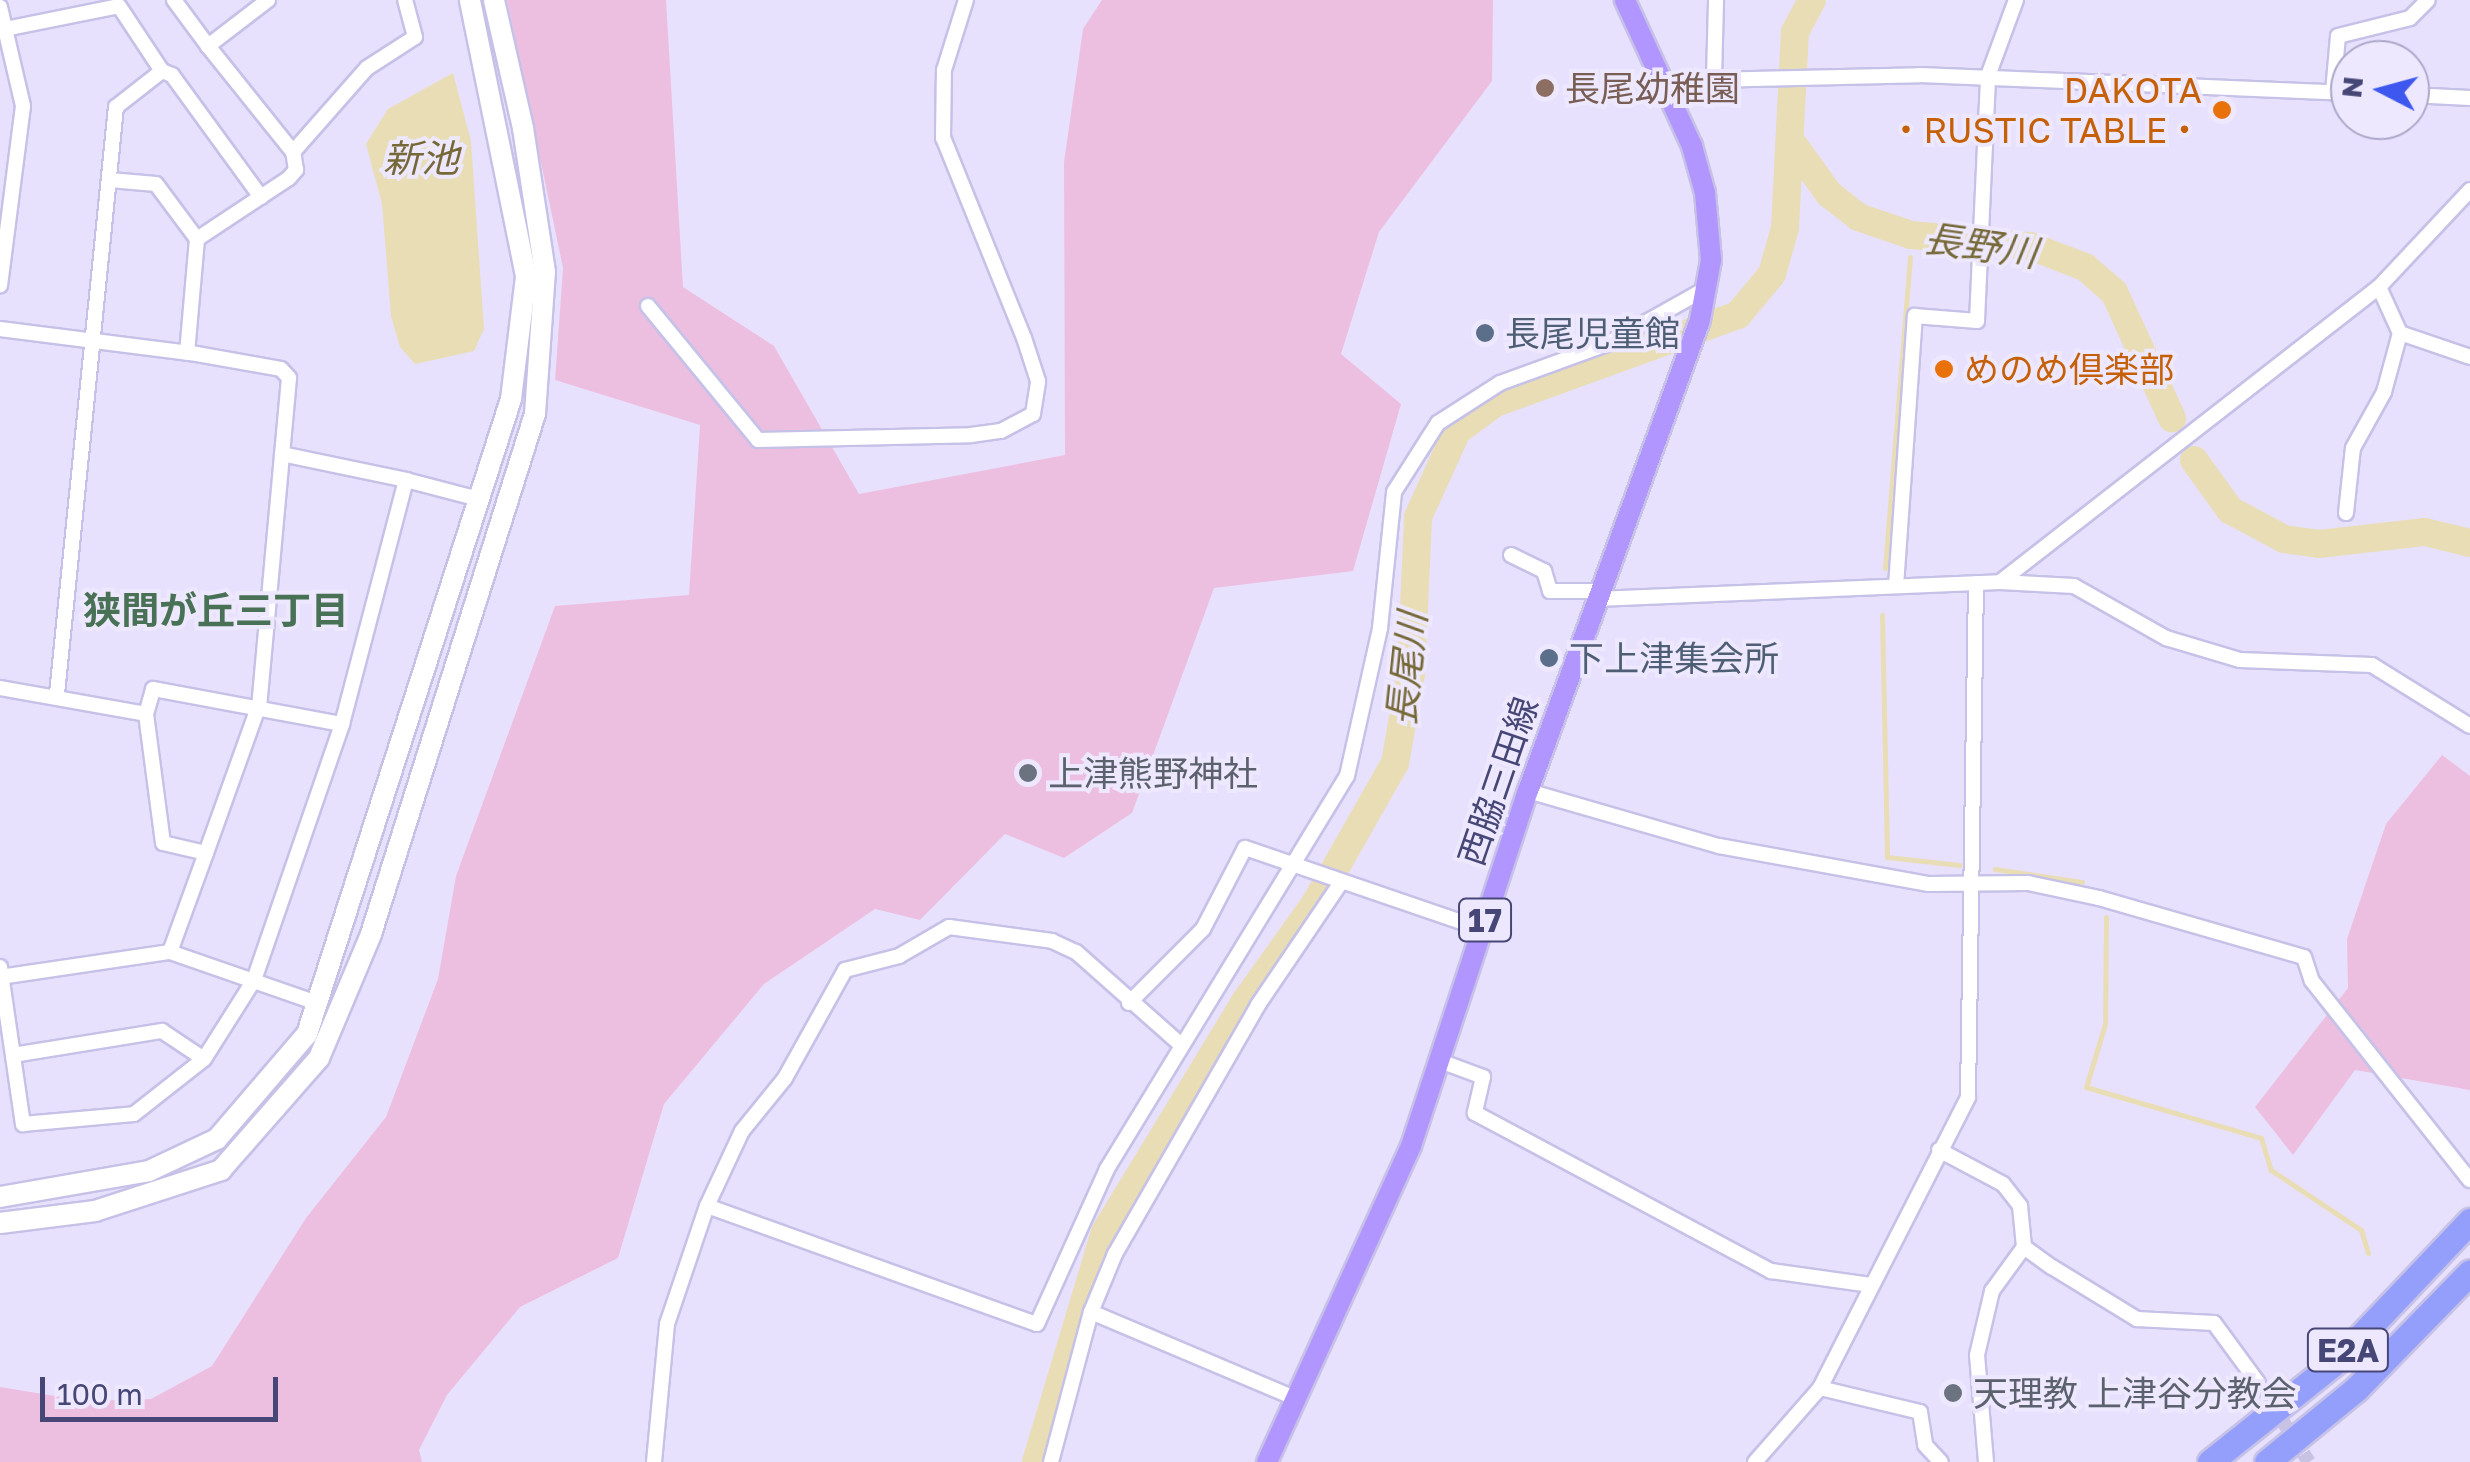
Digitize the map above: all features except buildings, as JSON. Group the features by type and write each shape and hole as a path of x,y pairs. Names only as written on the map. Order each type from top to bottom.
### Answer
{"highway":[{"name":"E2A","path":"2210,1462 2338,1360 2470,1221"},
{"name":"E2A","path":"2267,1462 2356,1389 2470,1272"}],"main road":[{"name":"西脇三田線","path":"1267,1462 1383,1214 1440,1062 1528,791 1682,368 1707,288 1706,193 1663,81 1624,0"}],"street":[{"path":"174,0 293,152 296,170 197,239"},
{"path":"208,46 268,0"},
{"path":"293,152 368,68 416,37 405,0"},
{"path":"0,1197 149,1171 217,1139 307,1034 511,399 526,276 470,0"},
{"path":"0,1223 95,1211 221,1170 319,1058 371,934 535,414 545,272 523,128 494,0"},
{"path":"648,306 758,440 971,435 1001,431 1033,414 1038,381 1024,338 943,138 944,70 966,0"},
{"path":"1714,78 1716,0"},
{"path":"1896,586 1915,316 1977,320 1988,76 2016,0"},
{"path":"2338,40 2338,36 2382,29 2410,18 2428,0"},
{"path":"3,29 116,3 162,71 172,76 261,197"},
{"path":"0,7 22,106 0,286"},
{"path":"57,694 116,107 162,71"},
{"path":"1663,81 1752,76 1988,76 2330,92"},
{"path":"2430,96 2470,98"},
{"path":"110,180 156,184 197,239 187,353"},
{"path":"2000,582 2380,287 2470,190"},
{"path":"2346,513 2353,448 2384,392 2400,333 2380,287"},
{"path":"707,1206 1037,1324 1107,1169 1347,776 1361,734 1394,492 1438,423 1500,383 1607,344 1707,288"},
{"path":"0,329 187,353 281,369 289,378 258,705 170,952"},
{"path":"2400,333 2470,357"},
{"path":"282,454 479,499"},
{"path":"317,1003 254,980 170,952 0,973 23,1124 134,1114 204,1059 254,980 342,724 406,480"},
{"path":"1511,555 1544,571 1550,590 1599,595 2000,582 2074,586 2166,638 2240,660 2372,665 2470,726"},
{"path":"1755,1462 1820,1388 1968,1098 1976,583"},
{"path":"0,688 57,694 146,714"},
{"path":"206,853 163,842 146,714 153,688 342,724"},
{"path":"1528,791 1719,846 1928,884 2028,883 2099,898 2304,957 2312,981 2393,1076 2464,1175"},
{"path":"1129,1003 1203,929 1245,848 1340,884 1482,929"},
{"path":"1051,1462 1092,1312 1158,1175 1258,1005 1340,884"},
{"path":"654,1462 667,1324 707,1206 742,1131 785,1078 845,970 899,956 949,927 1052,941 1076,952 1129,1003 1180,1044"},
{"path":"13,1055 162,1031 204,1059"},
{"path":"1440,1062 1483,1077 1475,1113 1771,1271 1871,1285"},
{"path":"1939,1150 2002,1184 2020,1206 2024,1247 1992,1291 1978,1354 1986,1462"},
{"path":"2024,1247 2137,1320 2214,1323 2258,1383"},
{"path":"1092,1312 1296,1399"},
{"path":"1820,1388 1920,1412 1926,1446 1941,1462"}],"shaded area":[{"path":"507,0 666,0 683,287 774,346 859,494 1065,455 1064,162 1083,29 1102,0 1493,0 1492,81 1379,232 1341,354 1401,404 1353,571 1214,588 1132,813 1064,858 1005,834 920,920 875,909 764,984 664,1104 618,1258 520,1307 447,1395 419,1450 422,1462 0,1462 0,1387 86,1401 151,1399 212,1366 306,1218 386,1117 438,979 456,876 555,606 689,595 700,425 555,380 563,268"},
{"path":"2442,755 2470,776 2470,1090 2355,1070 2293,1155 2255,1107 2348,988 2347,939 2386,824"}],"water":[{"name":"新池","path":"453,73 471,141 484,329 474,351 415,364 400,347 391,316 382,204 366,144 388,109"}],"waterway":[{"name":"長尾川","path":"1036,1462 1105,1232 1244,1003 1316,902 1395,763 1411,673 1418,517 1457,431 1495,403 1738,315 1772,274 1785,228 1795,32 1812,0"},
{"name":"長野川","path":"1793,144 1829,194 1858,217 1911,235 2030,246 2085,267 2114,292 2172,418"},
{"path":"1885,568 1910,257"},
{"name":"長野川","path":"2194,460 2230,510 2284,539 2319,544 2425,532 2470,543"},
{"path":"1882,615 1887,857 1960,865"},
{"path":"1995,869 2082,882"},
{"path":"2106,917 2105,1024 2086,1087 2261,1138 2271,1170 2361,1230 2368,1253"}],"tunnel":[{"path":"2258,1383 2309,1462"}],"place":[{"name":"長尾幼稚園","path":"1545,88"},
{"name":"DAKOTA ・RUSTIC TABLE・","path":"2222,110"},
{"name":"長尾児童館","path":"1485,333"},
{"name":"めのめ倶楽部","path":"1944,369"},
{"name":"下上津集会所","path":"1549,658"},
{"name":"上津熊野神社","path":"1028,773"},
{"name":"天理教 上津谷分教会","path":"1953,1393"}],"district":[{"name":"狭間が丘三丁目","path":"216,610"}]}
